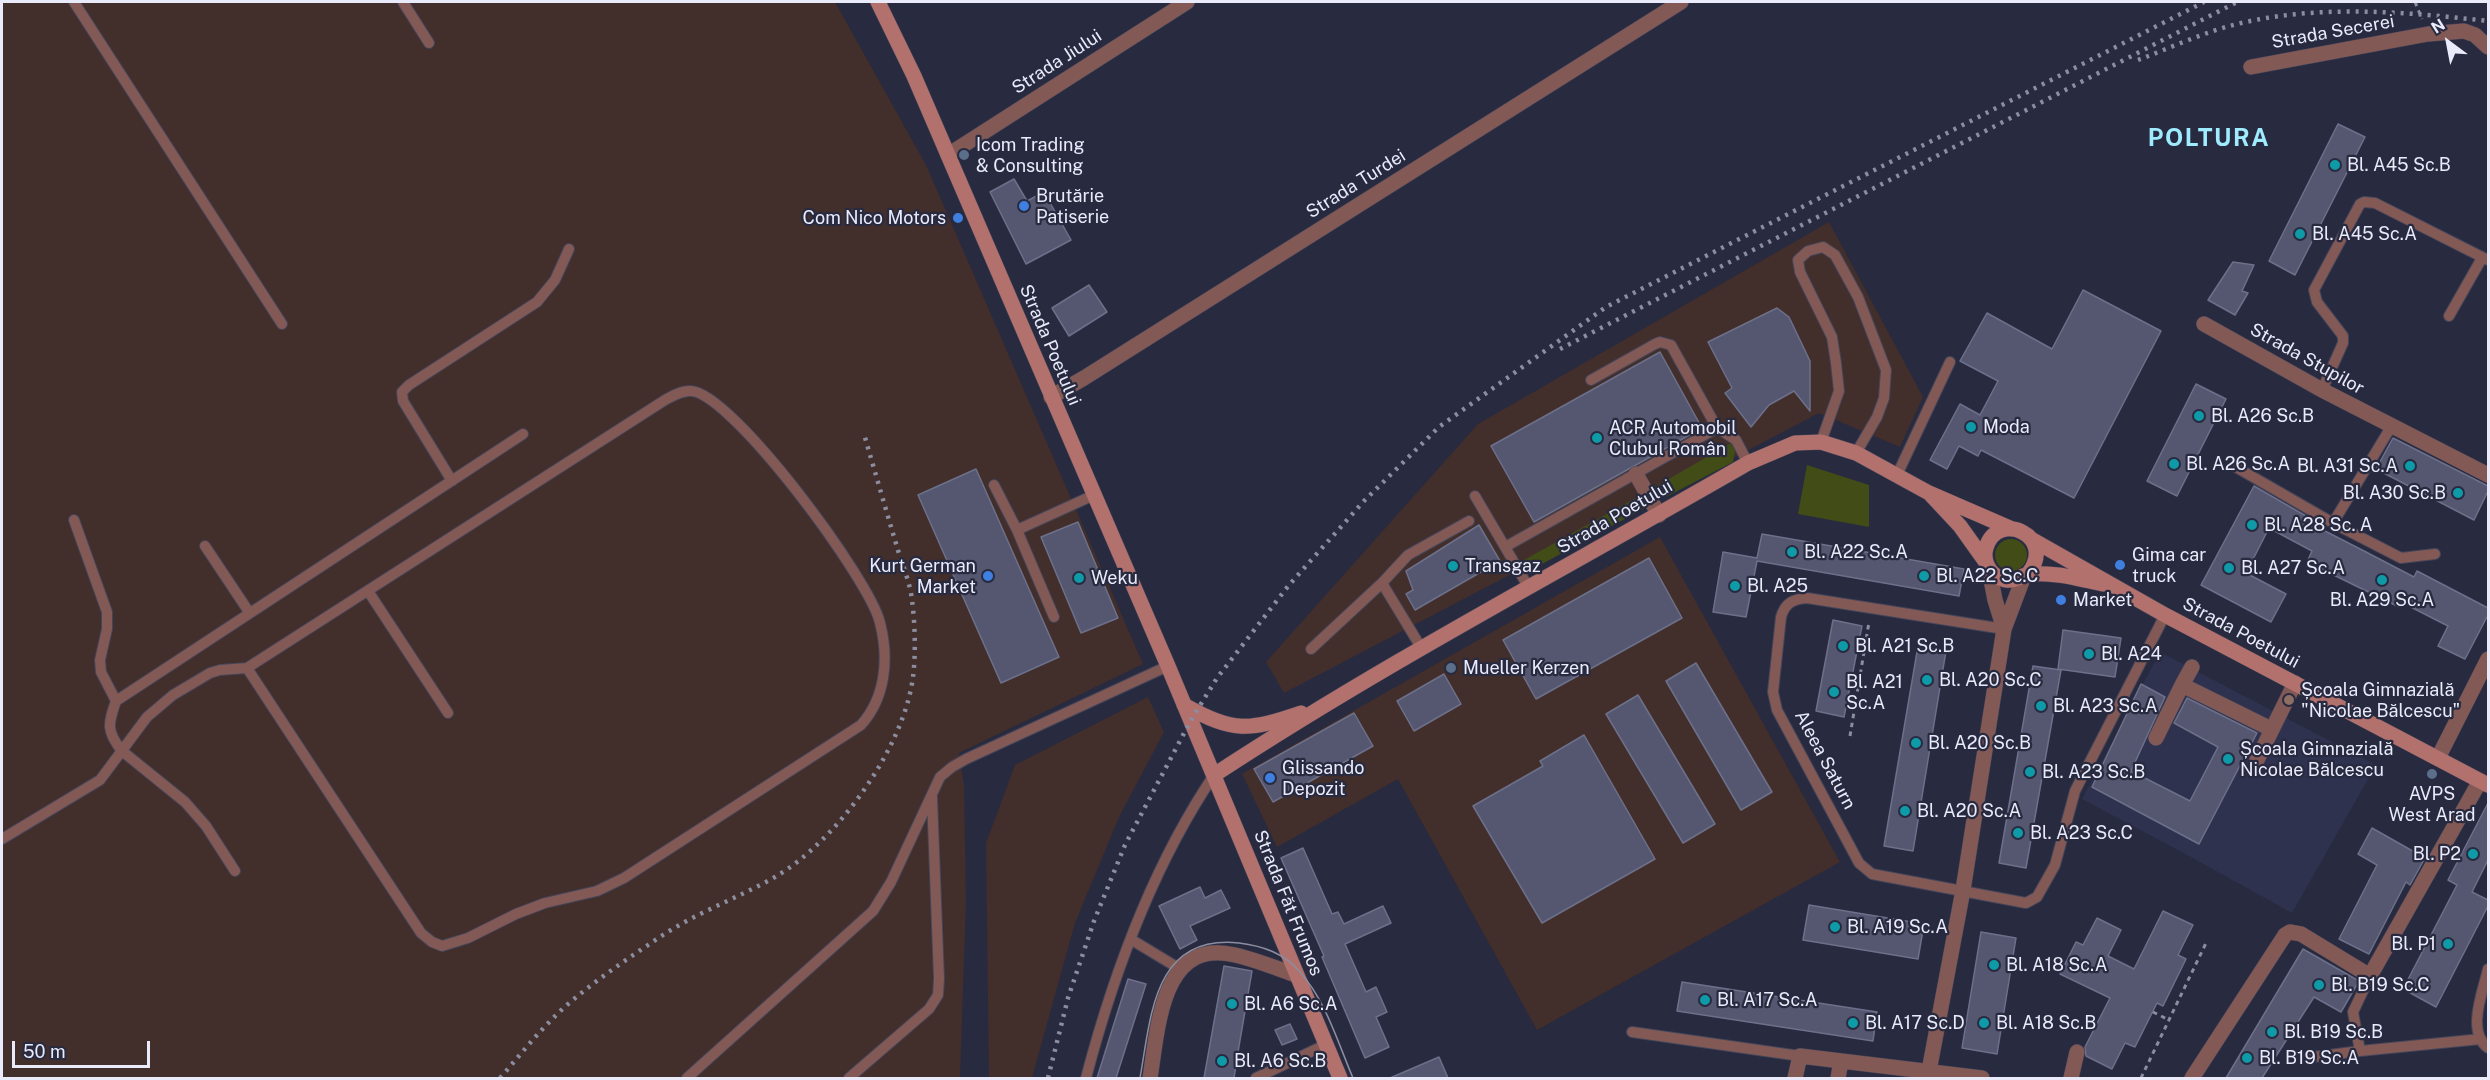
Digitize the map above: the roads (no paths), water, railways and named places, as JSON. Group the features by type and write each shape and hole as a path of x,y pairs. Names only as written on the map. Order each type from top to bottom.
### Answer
{"street":[{"name":"Strada Poetului","path":"878,2 948,155 1214,775 1329,703 1748,463 1796,443 1821,442 1856,453 1929,493 2019,530 2165,615 2485,783 2370,976"},
{"name":"Strada Jiului","path":"948,155 1187,2"},
{"name":"Strada Turdei","path":"1051,397 1104,366 1663,6 1681,2"},
{"name":"Strada Secerei","path":"2251,67 2428,34 2464,31 2475,35 2488,47"},
{"name":"Strada Stupilor","path":"2205,324 2391,427 2488,475"},
{"path":"1636,474 1659,515"},
{"name":"Strada Poetului","path":"1929,493 1959,526 1987,565 2004,579 2012,580 2026,575 2062,575 2112,585"},
{"path":"2004,629 1985,552 1992,536 2012,529"},
{"path":"1929,1071 1963,890 2004,629 2026,575 2036,560 2035,545 2031,538"},
{"path":"2439,759 2488,659"},
{"path":"2156,738 2192,667"},
{"path":"2257,760 2295,684"},
{"path":"2182,685 2271,729"},
{"name":"Strada Poetului","path":"1184,705 1220,723 1248,728 1329,703"},
{"name":"Strada Făt Frumos","path":"1214,775 1340,1078"},
{"path":"2192,1078 2285,935 2301,934 2370,976"},
{"path":"1150,1078 1163,1004 1171,983 1180,969 1200,954 1233,954 1296,975"},
{"path":"2071,1078 2077,1052"},
{"path":"1795,1078 1800,1056 1982,1078"},
{"path":"1838,1078 1841,1061"}],"lane":[{"path":"74,2 282,324"},
{"path":"403,2 429,43"},
{"path":"2322,390 2343,343 2343,336 2317,302 2313,290 2360,204 2370,201 2375,203 2485,259 2449,316"},
{"path":"1821,442 1839,391 1836,363 1832,337 1800,272 1798,260 1808,251 1823,247 1835,255 1858,297 1886,370 1884,398 1877,417 1856,453"},
{"path":"452,481 403,401 402,392 409,385 537,302 555,279 569,249"},
{"path":"1591,380 1655,344 1666,343 1674,349 1717,428 1736,440 1748,463"},
{"path":"1897,475 1950,362"},
{"path":"2,839 100,780 147,717 172,696 210,673 247,668 665,400 691,391 717,404 737,421 807,505 849,562 872,599 881,623 883,642 883,685 878,703 861,725 624,878 597,891 545,903 468,938 442,946 432,942 421,933 247,668"},
{"path":"2333,523 2391,427"},
{"path":"1505,547 1717,428"},
{"path":"235,871 206,826 192,810 122,750 110,732 109,721 116,701 523,434"},
{"path":"2234,466 2333,523 2401,558 2435,554"},
{"path":"994,485 1017,530 1054,617"},
{"path":"1017,530 1094,495"},
{"path":"1475,496 1529,588"},
{"path":"74,520 107,612 107,629 100,660 103,680 116,701"},
{"path":"1311,649 1382,583 1408,555 1469,520"},
{"path":"205,546 249,612"},
{"path":"1382,583 1422,649"},
{"path":"368,591 448,713"},
{"name":"Aleea Saturn","path":"2004,629 1807,598 1790,602 1784,608 1780,617 1773,692 1777,710 1859,863 1872,874 2026,903 2037,897 2059,857 2069,809 2081,776 2165,615"},
{"path":"687,1078 873,911 891,882 932,793 945,772 966,759 1168,666"},
{"path":"1086,1078 1105,1011 1132,940 1180,828 1214,775"},
{"path":"849,1078 929,1009 938,996 932,793"},
{"path":"1132,940 1180,969"},
{"path":"2488,969 2476,1016 2481,1038 2488,1048"},
{"path":"2360,1051 2353,1012 2370,976"},
{"path":"1632,1032 1800,1056"},
{"path":"2313,1057 2481,1038"},
{"path":"1256,1078 1325,1045"}],"tram line":[{"path":"1140,1078 1153,1006 1161,984 1173,966 1189,952 1211,944 1239,943 1272,951 1294,965 1300,972 1324,1009 1353,1078"}],"railway":[{"path":"1048,1078 1068,998 1094,921 1125,845 1191,720 1217,678 1289,585 1364,501 1439,427 1606,307 2204,2"},
{"path":"1560,349 2237,2"},
{"path":"2138,60 2225,27 2299,14 2394,13 2488,21"},
{"path":"500,1078 558,1013 602,977 676,927 761,885 798,861 844,817 882,762 907,705 914,667 914,628 910,587 864,434"}],"place":[{"name":"Icom Trading & Consulting","path":"964,155"},
{"name":"Bl. A45 Sc.B","path":"2335,165"},
{"name":"Brutărie Patiserie","path":"1024,206"},
{"name":"Com Nico Motors","path":"958,218"},
{"name":"Bl. A45 Sc.A","path":"2300,234"},
{"name":"Bl. A26 Sc.B","path":"2199,416"},
{"name":"Moda","path":"1971,427"},
{"name":"ACR Automobil Clubul Român","path":"1597,438"},
{"name":"Bl. A26 Sc.A","path":"2174,464"},
{"name":"Bl. A31 Sc.A","path":"2410,466"},
{"name":"Bl. A30 Sc.B","path":"2458,493"},
{"name":"Bl. A28 Sc. A","path":"2252,525"},
{"name":"Bl. A22 Sc.A","path":"1792,552"},
{"name":"Gima car truck","path":"2120,565"},
{"name":"Transgaz","path":"1453,566"},
{"name":"Bl. A27 Sc.A","path":"2229,568"},
{"name":"Kurt German Market","path":"988,576"},
{"name":"Bl. A22 Sc.C","path":"1924,576"},
{"name":"Weku","path":"1079,578"},
{"name":"Bl. A29 Sc.A","path":"2382,580"},
{"name":"Bl. A25","path":"1735,586"},
{"name":"Market","path":"2061,600"},
{"name":"Bl. A21 Sc.B","path":"1843,646"},
{"name":"Bl. A24","path":"2089,654"},
{"name":"Mueller Kerzen","path":"1451,668"},
{"name":"Bl. A20 Sc.C","path":"1927,680"},
{"name":"Bl. A21 Sc.A","path":"1834,692"},
{"name":"Școala Gimnazială \"Nicolae Bălcescu\"","path":"2289,700"},
{"name":"Bl. A23 Sc.A","path":"2041,706"},
{"name":"Bl. A20 Sc.B","path":"1916,743"},
{"name":"Școala Gimnazială Nicolae Bălcescu","path":"2228,759"},
{"name":"Bl. A23 Sc.B","path":"2030,772"},
{"name":"AVPS West Arad","path":"2432,774"},
{"name":"Glissando Depozit","path":"1270,778"},
{"name":"Bl. A20 Sc.A","path":"1905,811"},
{"name":"Bl. A23 Sc.C","path":"2018,833"},
{"name":"Bl. P2","path":"2473,854"},
{"name":"Bl. A19 Sc.A","path":"1835,927"},
{"name":"Bl. P1","path":"2448,944"},
{"name":"Bl. A18 Sc.A","path":"1994,965"},
{"name":"Bl. B19 Sc.C","path":"2319,985"},
{"name":"Bl. A17 Sc.A","path":"1705,1000"},
{"name":"Bl. A6 Sc.A","path":"1232,1004"},
{"name":"Bl. A17 Sc.D","path":"1853,1023"},
{"name":"Bl. A18 Sc.B","path":"1984,1023"},
{"name":"Bl. B19 Sc.B","path":"2272,1032"},
{"name":"Bl. B19 Sc.A","path":"2247,1058"},
{"name":"Bl. A6 Sc.B","path":"1222,1061"}],"district":[{"name":"POLTURA","path":"2209,139"}]}
